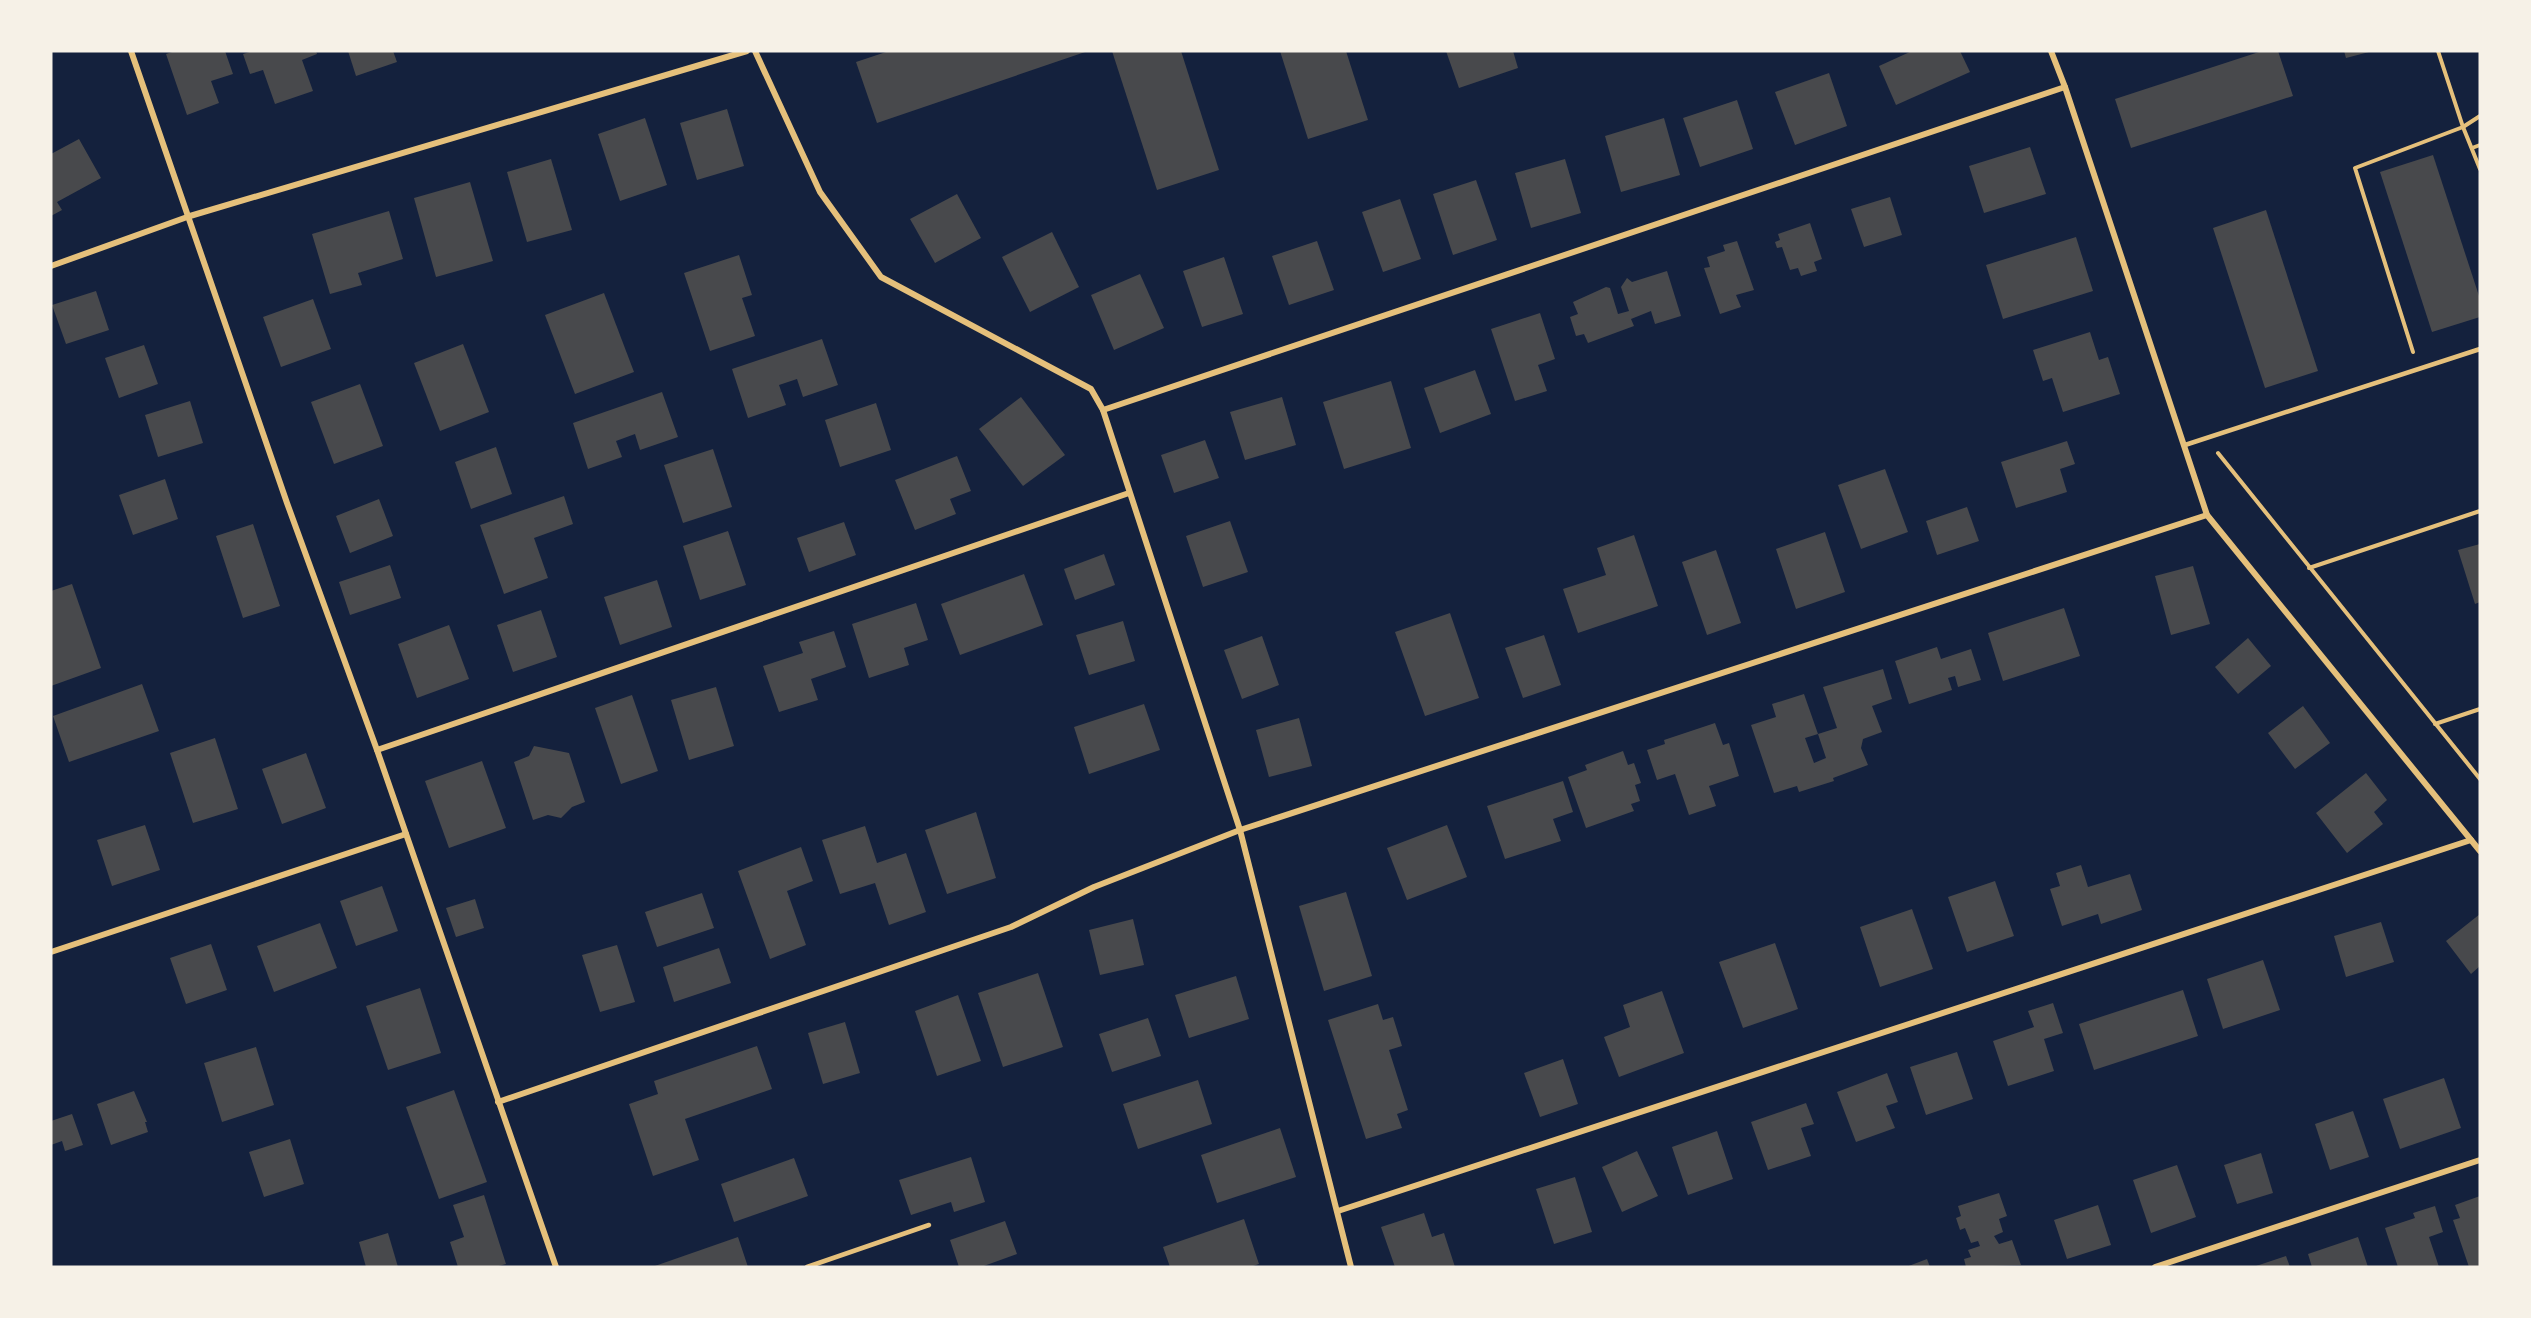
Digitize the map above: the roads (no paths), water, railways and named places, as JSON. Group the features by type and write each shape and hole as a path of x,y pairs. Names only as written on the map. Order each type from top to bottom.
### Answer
{"street":[{"path":"131,51 190,216 287,503 378,750 556,1267"},
{"path":"51,266 190,216 747,51"},
{"path":"755,51 820,192 881,278 1091,389 1103,410 1240,830 1351,1267"},
{"path":"2051,51 2207,515 2480,851"},
{"path":"1103,410 2065,87"},
{"path":"378,750 1129,493"},
{"path":"498,1102 1011,927 1094,887 1240,830 2207,515"},
{"path":"51,951 406,834"},
{"path":"1338,1211 2471,840"},
{"path":"2155,1267 2480,1160"}],"lane":[{"path":"2185,445 2480,349"},
{"path":"807,1267 929,1225"}]}
